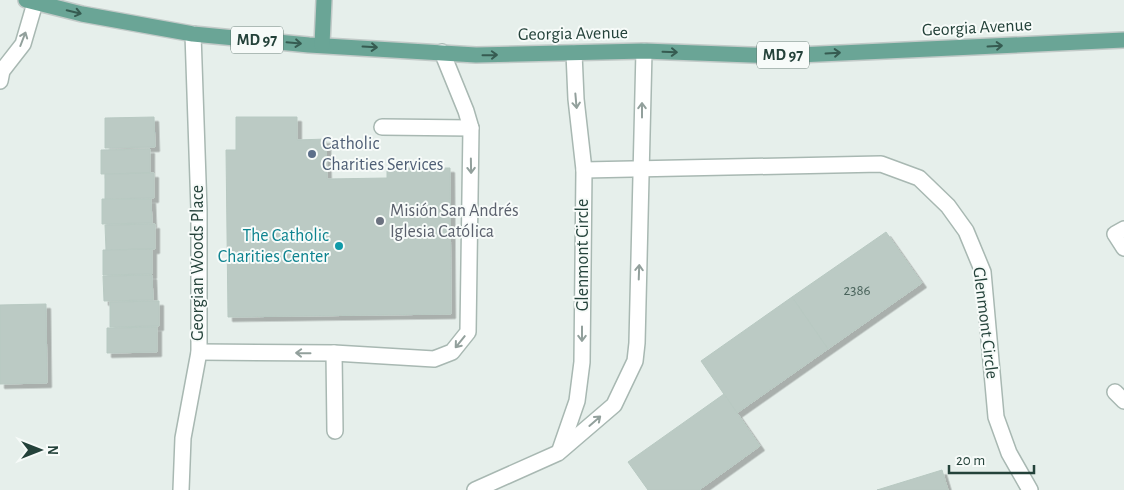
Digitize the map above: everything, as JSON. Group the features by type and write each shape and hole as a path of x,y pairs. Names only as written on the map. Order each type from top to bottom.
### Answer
{"main road":[{"path":"322,45 324,0"},
{"name":"Georgia Avenue","path":"31,1 193,34 476,55 644,51 776,56 1124,40"}],"street":[{"path":"1,73 23,44 31,1"},
{"name":"Georgian Woods Place","path":"181,490 182,438 199,352 199,210 193,34"},
{"path":"475,490 558,453 614,405 635,361 644,51"},
{"path":"199,352 334,353 434,359 452,352 468,332 471,128 442,52"},
{"name":"Glenmont Circle","path":"558,453 577,401 582,362 584,170 576,99 574,53"},
{"path":"382,127 471,128"},
{"name":"Glenmont Circle","path":"584,170 881,164 919,178 948,206 966,231 983,272 996,417 1008,453 1030,490"},
{"path":"1124,229 1115,234 1124,248"},
{"path":"334,353 335,431"}],"building":[{"path":"154,117 155,147 105,148 105,118"},
{"name":"The Catholic Charities Center","path":"236,117 297,117 297,140 326,139 327,179 387,178 387,168 450,168 451,314 228,317 226,150 236,150"},
{"path":"150,149 150,173 101,174 101,150"},
{"path":"154,173 154,198 105,199 105,174"},
{"path":"102,199 151,199 152,223 102,224"},
{"path":"155,224 155,249 106,250 105,225"},
{"path":"886,232 922,283 828,349 792,297"},
{"path":"152,249 152,274 103,275 103,250"},
{"path":"152,275 153,300 104,301 103,276"},
{"path":"792,297 828,349 737,413 701,361"},
{"path":"159,301 159,326 110,327 110,302"},
{"path":"46,304 47,383 0,384 0,305"},
{"path":"157,327 157,352 107,353 107,328"},
{"path":"724,394 760,446 699,490 648,490 628,462"},
{"path":"942,470 948,490 877,490"}],"place":[{"name":"Catholic Charities Services","path":"312,154"},
{"name":"Misión San Andrés Iglesia Católica","path":"380,221"},
{"name":"The Catholic Charities Center","path":"339,246"}]}
